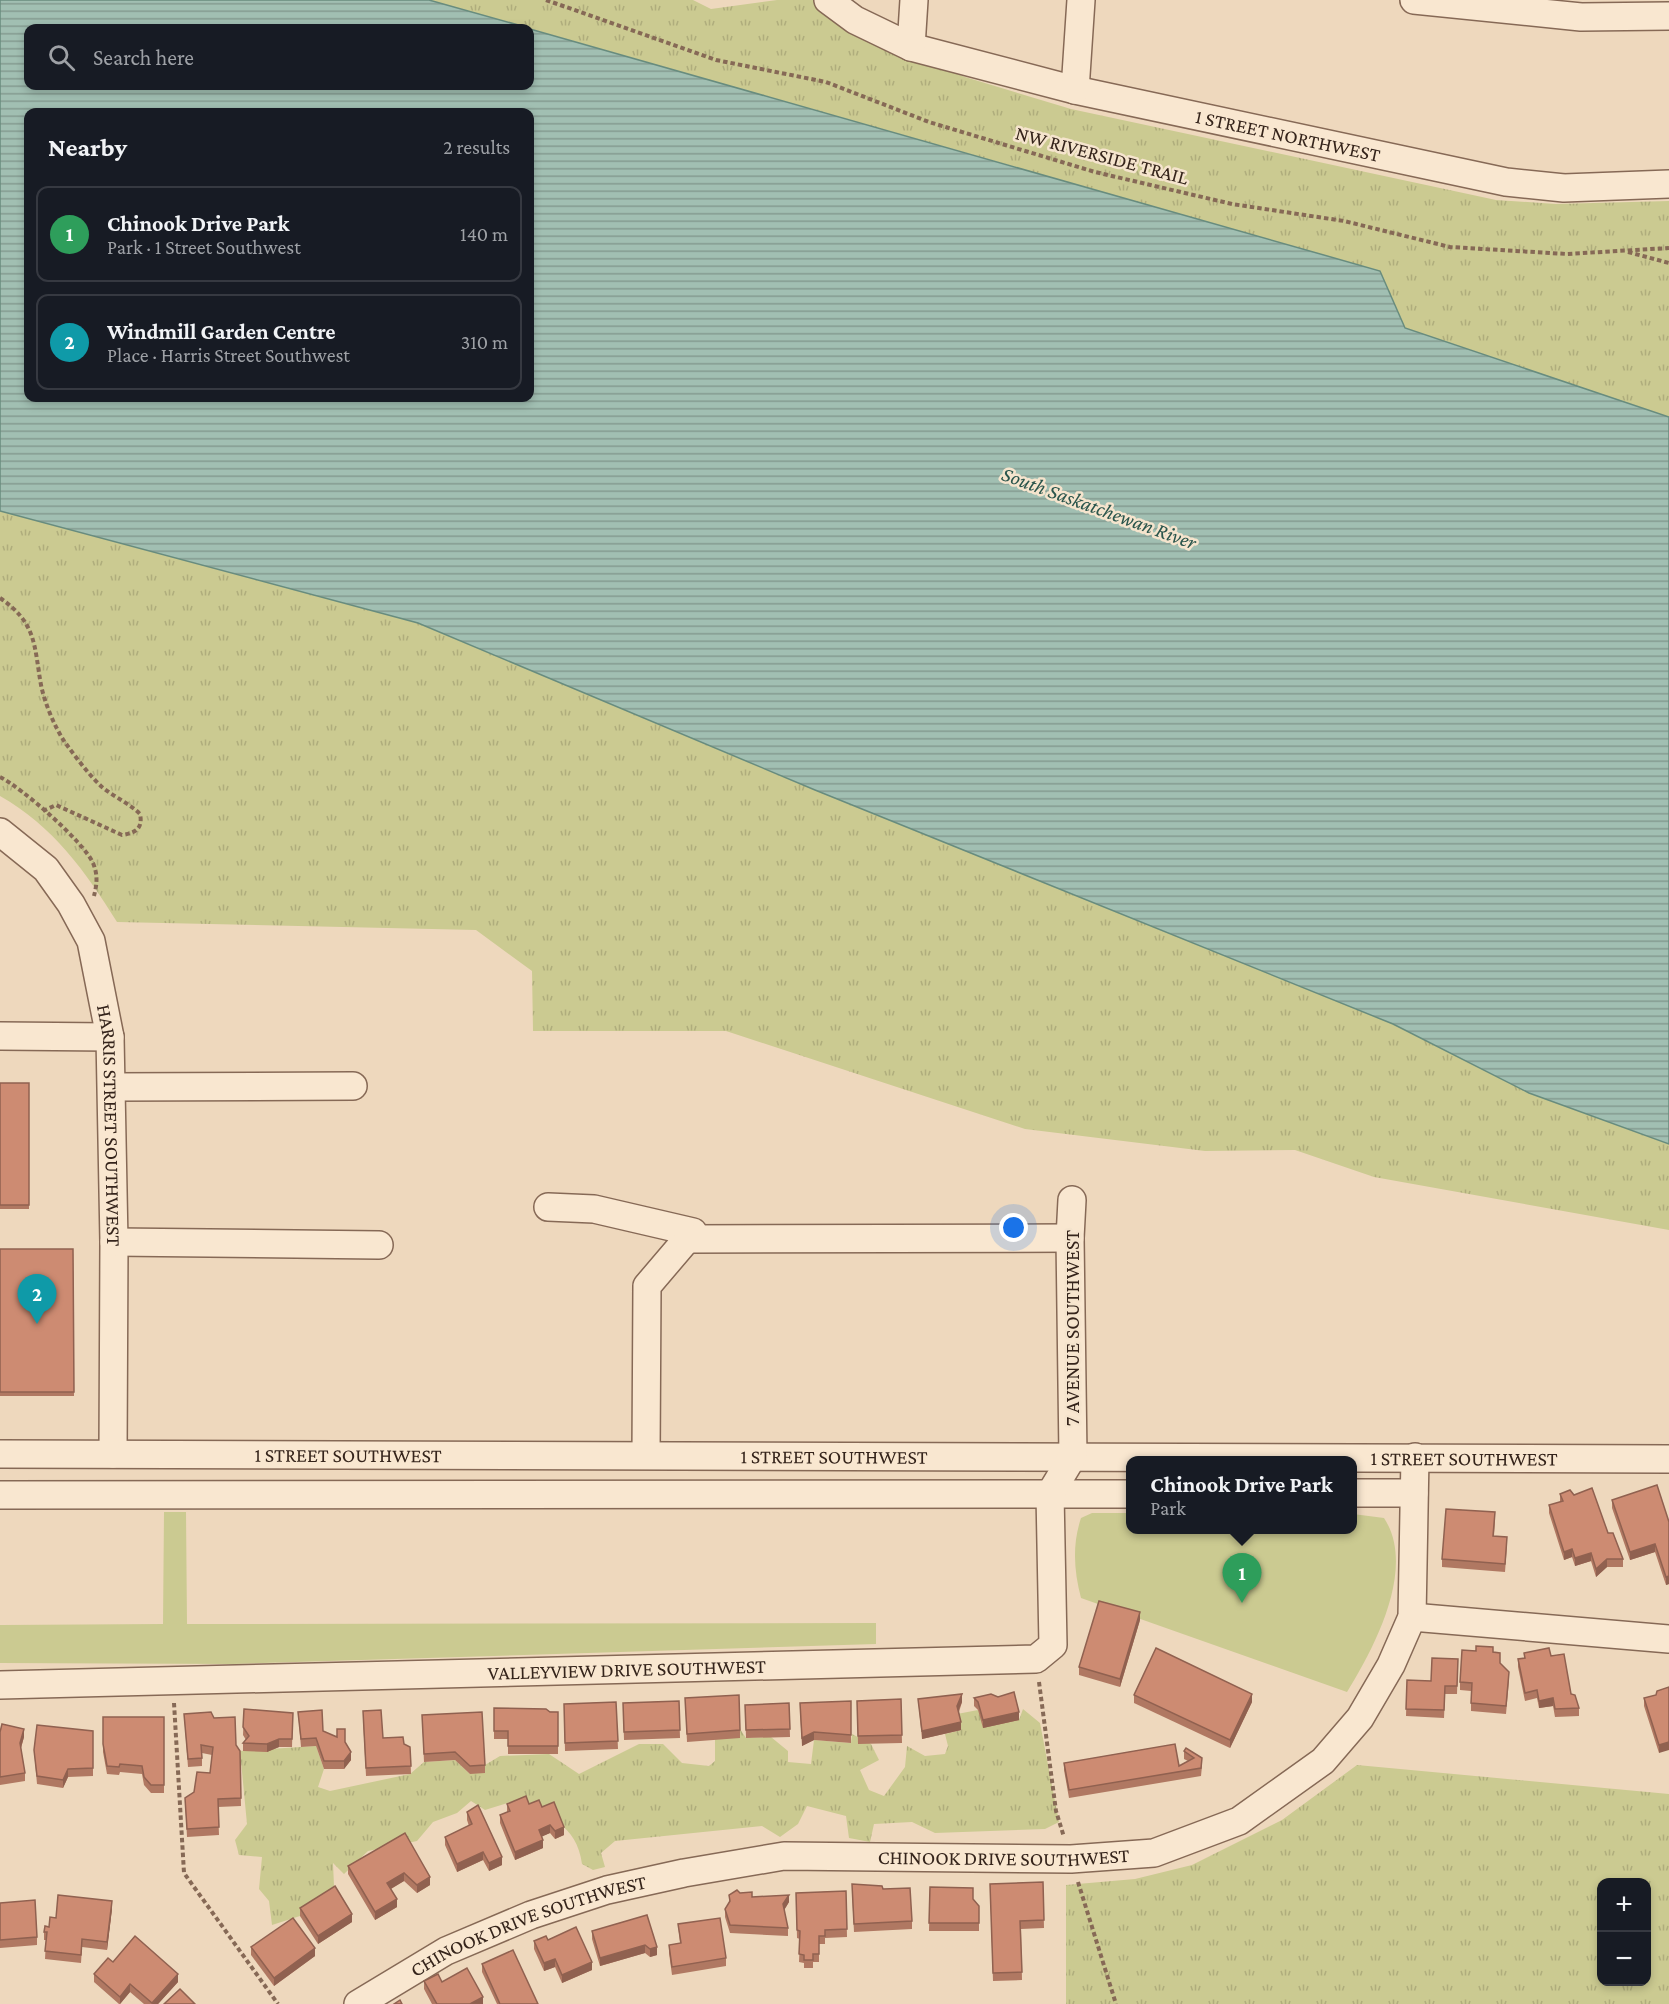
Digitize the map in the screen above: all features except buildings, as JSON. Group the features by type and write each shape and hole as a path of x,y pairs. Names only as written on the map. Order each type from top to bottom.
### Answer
{"street":[{"name":"1 STREET NORTHWEST","path":"828,0 855,20 911,47 1075,90 1506,182 1563,188 1669,184"},
{"path":"911,47 914,0"},
{"path":"1075,90 1081,0"},
{"path":"1414,0 1581,17 1669,16"},
{"name":"HARRIS STREET SOUTHWEST","path":"0,832 46,869 71,904 91,941 110,1037 113,1087 113,1454"},
{"path":"0,1036 110,1037"},
{"path":"113,1087 353,1086"},
{"name":"7 AVENUE SOUTHWEST","path":"1072,1200 1070,1238 1073,1456"},
{"path":"548,1207 594,1209 693,1232 647,1286 646,1455"},
{"path":"688,1239 1070,1238"},
{"path":"114,1242 379,1245"},
{"name":"1 STREET SOUTHWEST","path":"0,1454 1126,1456"},
{"path":"1050,1494 1073,1456"},
{"name":"1 STREET SOUTHWEST","path":"1357,1457 1669,1459"},
{"name":"CHINOOK DRIVE SOUTHWEST","path":"358,2004 446,1951 531,1915 607,1890 684,1873 784,1856 1071,1859 1154,1853 1239,1821 1323,1761 1360,1718 1391,1665 1412,1617 1415,1457"},
{"name":"1 STREET SOUTHWEST","path":"1357,1493 1414,1493"},
{"name":"VALLEYVIEW DRIVE SOUTHWEST","path":"0,1685 1036,1659 1053,1646 1050,1494"},
{"name":"1 STREET SOUTHWEST","path":"0,1495 1126,1494"},
{"path":"1412,1617 1669,1639"}],"path":[{"name":"NW RIVERSIDE TRAIL","path":"546,0 716,60 826,82 929,122 1095,172 1232,204 1344,220 1450,247 1567,254 1669,248"},
{"path":"1625,252 1669,263"},
{"path":"0,598 21,615 31,632 37,646 45,697 63,740 102,787 140,814 141,822 139,828 131,834 122,835 56,805 43,811"},
{"path":"0,777 82,846 93,862 97,882 92,900"},
{"path":"172,1680 183,1873 278,2004"}],"green space":[{"path":"429,0 693,0 711,9 777,0 813,0 842,23 878,42 965,77 1071,109 1496,200 1556,204 1669,201 1669,417 1404,328 1380,271 534,30 534,24 513,24"},
{"path":"0,511 418,623 815,790 1393,1024 1529,1093 1669,1144 1669,1230 1374,1177 1295,1150 1205,1151 1025,1129 726,1031 533,1031 532,971 476,930 117,922 93,885 67,852 36,821 0,796"},
{"path":"164,1512 186,1512 187,1624 876,1623 876,1644 233,1664 0,1663 0,1625 163,1624"},
{"path":"1092,1513 1126,1513 1126,1534 1357,1534 1357,1515 1384,1518 1393,1538 1396,1560 1394,1583 1379,1631 1347,1692 1081,1598 1075,1548 1081,1518"},
{"path":"1023,1709 1040,1723 1059,1822 1045,1829 935,1833 912,1822 874,1824 870,1842 849,1838 846,1816 807,1806 798,1824 780,1837 762,1826 615,1841 601,1853 605,1867 593,1870 582,1864 579,1850 567,1830 549,1817 514,1801 485,1810 471,1801 457,1813 433,1822 417,1841 368,1851 344,1874 333,1863 334,1886 300,1916 272,1925 269,1901 259,1889 262,1857 239,1855 235,1840 247,1824 240,1751 316,1746 324,1769 318,1787 330,1791 410,1774 424,1762 455,1760 470,1774 500,1756 549,1754 579,1774 639,1744 663,1744 682,1763 709,1766 715,1761 715,1738 740,1738 740,1729 746,1738 771,1737 788,1751 788,1762 811,1764 814,1740 851,1743 852,1734 871,1744 879,1760 860,1770 869,1790 884,1796 905,1767 907,1746 925,1756 945,1754 948,1746 945,1734 961,1730 957,1714 978,1710 1019,1720"},
{"path":"1357,1765 1669,1794 1669,2004 1066,2004 1066,1885 1135,1879 1192,1865 1282,1820"}],"water":[{"name":"South Saskatchewan River","path":"0,0 429,0 515,24 24,24 24,90 534,90 534,30 1380,271 1405,328 1669,417 1669,1144 1529,1093 1393,1024 815,790 418,623 0,511"}],"place":[{"name":"Windmill Garden Centre","path":"37,1324"},
{"name":"Chinook Drive Park","path":"1242,1603"}]}
